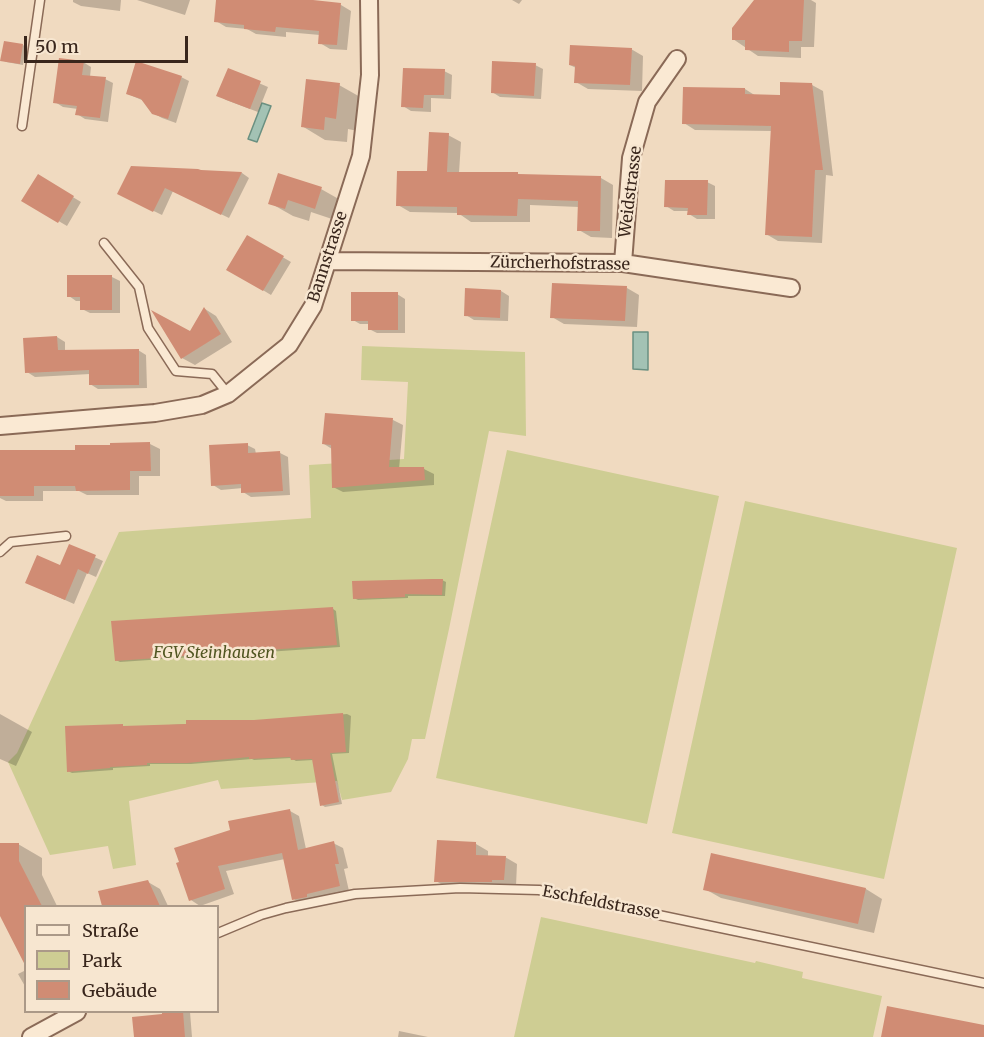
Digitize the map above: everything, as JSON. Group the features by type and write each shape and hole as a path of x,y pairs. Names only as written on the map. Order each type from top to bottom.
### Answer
{"street":[{"name":"Bannstrasse","path":"0,426 155,413 202,405 228,394 289,345 313,306 361,156 370,75 369,0"},
{"name":"Weidstrasse","path":"623,263 631,158 647,102 677,59"},
{"name":"Zürcherhofstrasse","path":"328,261 623,263 791,288"},
{"path":"31,1037 73,1013"}],"lane":[{"path":"22,126 40,0"},
{"path":"104,243 139,287 148,328 176,371 212,375 228,394"},
{"path":"0,552 11,542 66,536"},
{"name":"Eschfeldstrasse","path":"219,933 261,915 356,894 460,888 539,890 984,983"}],"green space":[{"name":"FGV Steinhausen","path":"362,346 525,352 526,436 489,431 425,739 412,739 408,759 391,792 342,800 337,781 221,789 218,780 129,801 136,865 113,869 108,846 50,855 8,762 17,753 119,532 311,518 309,465 404,459 408,382 361,380"},
{"path":"507,450 719,496 647,824 436,778"},
{"path":"745,501 957,548 884,879 672,833"},
{"path":"541,917 755,963 756,961 803,972 802,978 882,996 873,1037 514,1037"}],"shaded area":[{"path":"262,103 271,106 257,142 248,139"},
{"path":"633,332 648,332 648,370 633,369"}],"building":[{"path":"216,0 313,0 341,3 337,45 318,44 319,31 276,27 275,32 244,29 244,25 214,22"},
{"path":"754,0 804,0 802,41 789,41 789,52 745,50 745,40 732,40 732,28"},
{"path":"4,41 23,44 20,64 0,61"},
{"path":"570,45 632,48 630,85 574,83 575,66 569,65"},
{"path":"59,58 84,61 82,75 106,77 100,118 75,115 77,106 53,103"},
{"path":"136,61 182,76 168,119 152,114 141,99 126,94"},
{"path":"492,61 536,63 534,96 491,93"},
{"path":"228,68 261,81 250,109 216,96"},
{"path":"403,68 445,69 444,95 424,95 423,108 401,107"},
{"path":"306,79 340,83 336,119 325,117 324,130 301,127"},
{"path":"780,82 812,83 823,170 815,170 812,237 765,235 771,126 682,124 683,87 745,88 745,94 780,95"},
{"path":"429,132 449,133 447,172 518,172 518,174 601,176 600,231 577,231 578,201 518,199 517,216 457,215 457,207 396,206 397,171 427,171"},
{"path":"131,166 242,172 221,215 165,188 153,212 117,194"},
{"path":"278,173 322,187 315,209 288,200 285,209 268,204"},
{"path":"38,174 74,196 58,223 21,201"},
{"path":"665,180 708,180 707,215 687,215 688,208 664,207"},
{"path":"247,235 284,256 263,291 226,270"},
{"path":"67,275 112,275 112,310 80,310 80,297 67,297"},
{"path":"552,283 627,286 625,321 550,318"},
{"path":"465,288 501,290 500,318 464,316"},
{"path":"351,292 398,292 398,330 368,330 368,321 351,321"},
{"path":"204,307 221,334 181,359 151,310 190,331"},
{"path":"57,336 58,350 139,349 139,385 89,385 89,370 25,373 23,338"},
{"path":"325,413 393,418 389,467 424,467 425,480 332,488 331,445 322,444"},
{"path":"150,442 151,471 130,471 130,490 76,491 75,486 34,486 34,496 0,496 0,450 75,450 75,445"},
{"path":"248,443 248,453 280,451 283,491 241,493 241,484 211,486 209,445"},
{"path":"69,544 96,555 88,574 78,569 65,600 25,583 37,555 60,565"},
{"path":"443,579 442,595 405,594 405,597 353,599 352,581"},
{"path":"333,607 337,645 115,661 111,621"},
{"path":"343,713 346,752 330,753 339,802 320,806 312,759 291,760 290,757 249,759 249,757 187,763 147,763 147,765 67,772 65,726 186,724 186,720 254,720"},
{"path":"290,809 298,850 334,841 339,864 335,864 340,886 292,900 282,853 218,866 225,889 189,901 176,863 179,862 174,848 230,830 228,821"},
{"path":"437,840 476,842 476,855 506,856 504,880 434,882"},
{"path":"0,843 19,843 19,861 41,905 24,905 24,963 0,916"},
{"path":"711,853 866,888 858,924 703,890"},
{"path":"148,880 160,905 102,905 98,891"},
{"path":"887,1006 984,1025 984,1037 881,1037"},
{"path":"183,1013 185,1037 134,1037 132,1017"}]}
